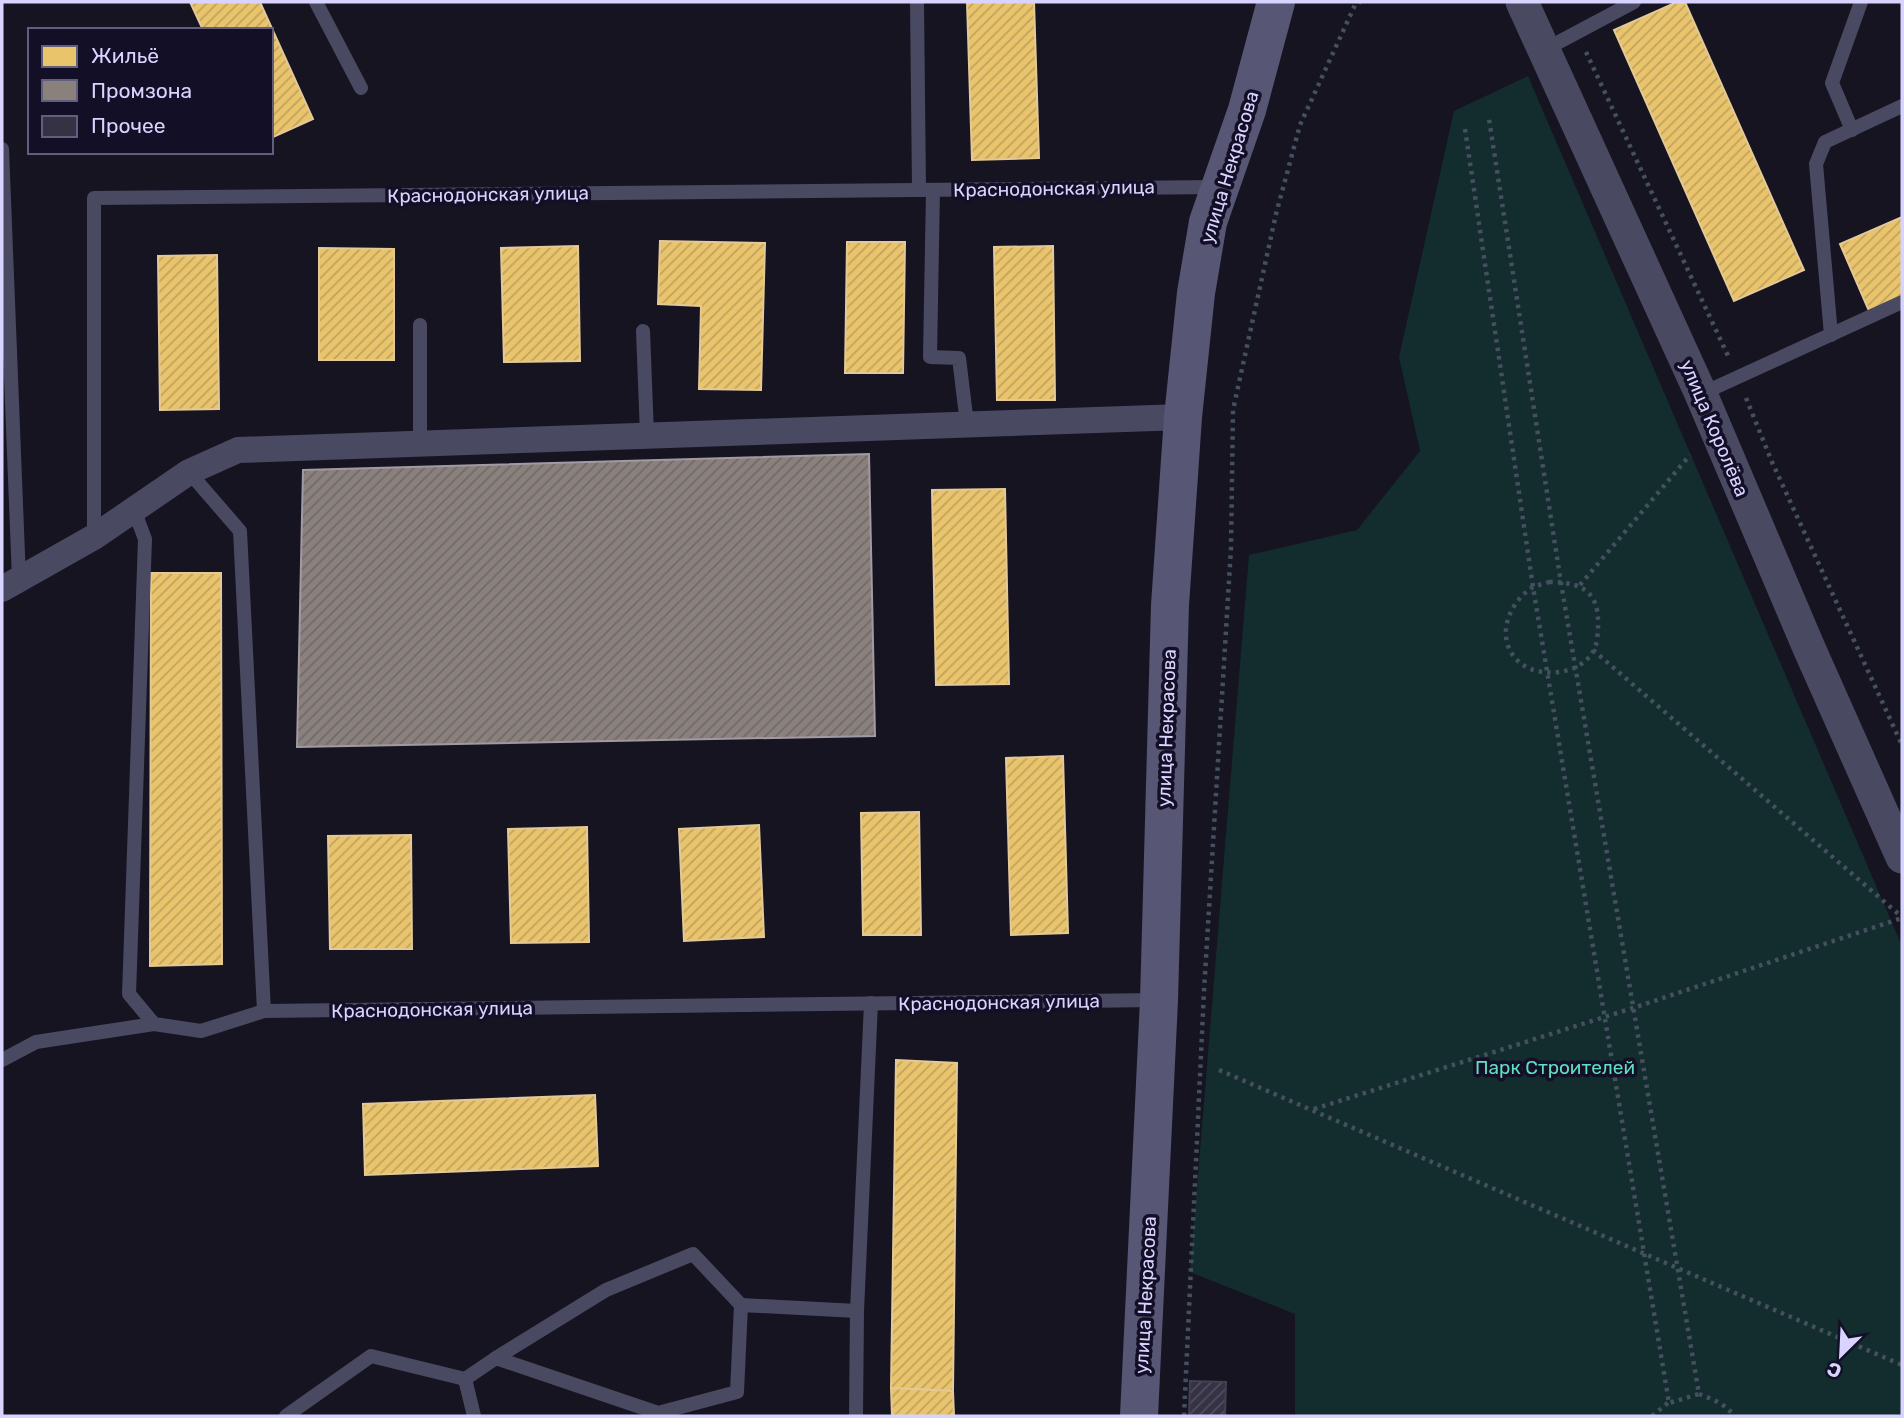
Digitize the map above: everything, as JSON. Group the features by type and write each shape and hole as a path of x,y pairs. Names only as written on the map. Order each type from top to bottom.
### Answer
{"main road":[{"name":"улица Некрасова","path":"1139,1416 1158,1000 1170,604 1183,416 1196,293 1208,222 1265,52 1276,2"},
{"name":"улица Некрасова","path":"1265,52 1294,2"}],"street":[{"name":"улица Королёва","path":"1522,2 1701,394 1809,649 1902,856"},
{"path":"10,584 94,537 190,472 239,450 1183,416"}],"lane":[{"path":"316,2 361,88"},
{"path":"916,2 926,190 930,357 959,358 967,424"},
{"path":"1544,50 1634,2"},
{"path":"1852,130 1832,83 1861,2"},
{"path":"1831,335 1816,164 1825,142 1902,106"},
{"path":"2,149 10,584"},
{"name":"Краснодонская улица","path":"94,537 94,198 1221,187"},
{"path":"1701,394 1902,302"},
{"path":"420,325 420,443"},
{"path":"643,331 647,435"},
{"path":"190,472 240,531 264,1011"},
{"path":"134,510 145,539 129,994 154,1024"},
{"name":"Краснодонская улица","path":"2,1059 36,1042 154,1024 201,1031 264,1011 1158,1000"},
{"path":"856,1416 857,1311 871,1003"},
{"path":"286,1416 371,1356 466,1379 606,1290 693,1254 741,1305 857,1311"},
{"path":"496,1358 658,1413 737,1392 741,1305"},
{"path":"466,1379 474,1416"}],"path":[{"path":"1184,1416 1204,991 1231,548 1233,410 1276,214 1300,125 1355,5 1360,2"},
{"path":"1489,120 1576,669 1699,1394"},
{"path":"1465,129 1533,587 1669,1402"},
{"path":"1580,585 1691,454"},
{"path":"1549,582 1580,585 1589,593 1596,607 1597,644 1589,658 1576,669 1539,671 1518,661 1507,645 1506,621 1515,604 1533,587 1549,582"},
{"path":"1593,650 1902,918"},
{"path":"1313,1110 1633,1008 1902,918"},
{"path":"1219,1070 1902,1365"},
{"path":"1652,1416 1669,1402 1699,1394 1718,1401 1733,1412 1734,1416"}],"green space":[{"name":"Парк Строителей","path":"1528,76 1902,946 1902,1416 1295,1416 1295,1314 1190,1272 1249,555 1357,530 1420,451 1399,357 1454,111"}],"building: Жильё":[{"path":"190,2 260,2 272,28 202,28"},
{"path":"967,2 1034,2 1039,158 972,160"},
{"path":"1677,2 1685,2 1804,270 1734,301 1614,30"},
{"path":"273,31 313,119 273,137"},
{"path":"1902,217 1902,296 1869,311 1840,244"},
{"path":"660,241 765,243 761,390 699,389 701,306 658,304"},
{"path":"847,242 905,242 903,373 845,373"},
{"path":"578,246 580,361 504,362 501,248"},
{"path":"1053,246 1055,400 997,400 994,247"},
{"path":"319,248 394,249 394,360 319,360"},
{"path":"217,255 219,409 160,410 158,256"},
{"path":"1005,489 1009,684 936,685 932,490"},
{"path":"151,573 221,573 222,964 150,966"},
{"path":"1063,756 1068,933 1011,935 1006,758"},
{"path":"919,812 921,935 863,935 861,813"},
{"path":"759,825 764,937 684,941 679,829"},
{"path":"587,827 589,942 511,943 508,829"},
{"path":"411,835 412,949 330,949 328,836"},
{"path":"896,1060 957,1063 953,1391 891,1388"},
{"path":"595,1095 598,1166 365,1175 363,1104"},
{"path":"891,1388 953,1391 954,1416 892,1416"}],"building: Промзона":[{"path":"869,454 875,736 297,747 303,470"}],"building: Прочее":[{"path":"1190,1381 1226,1382 1225,1416 1189,1416"}]}
